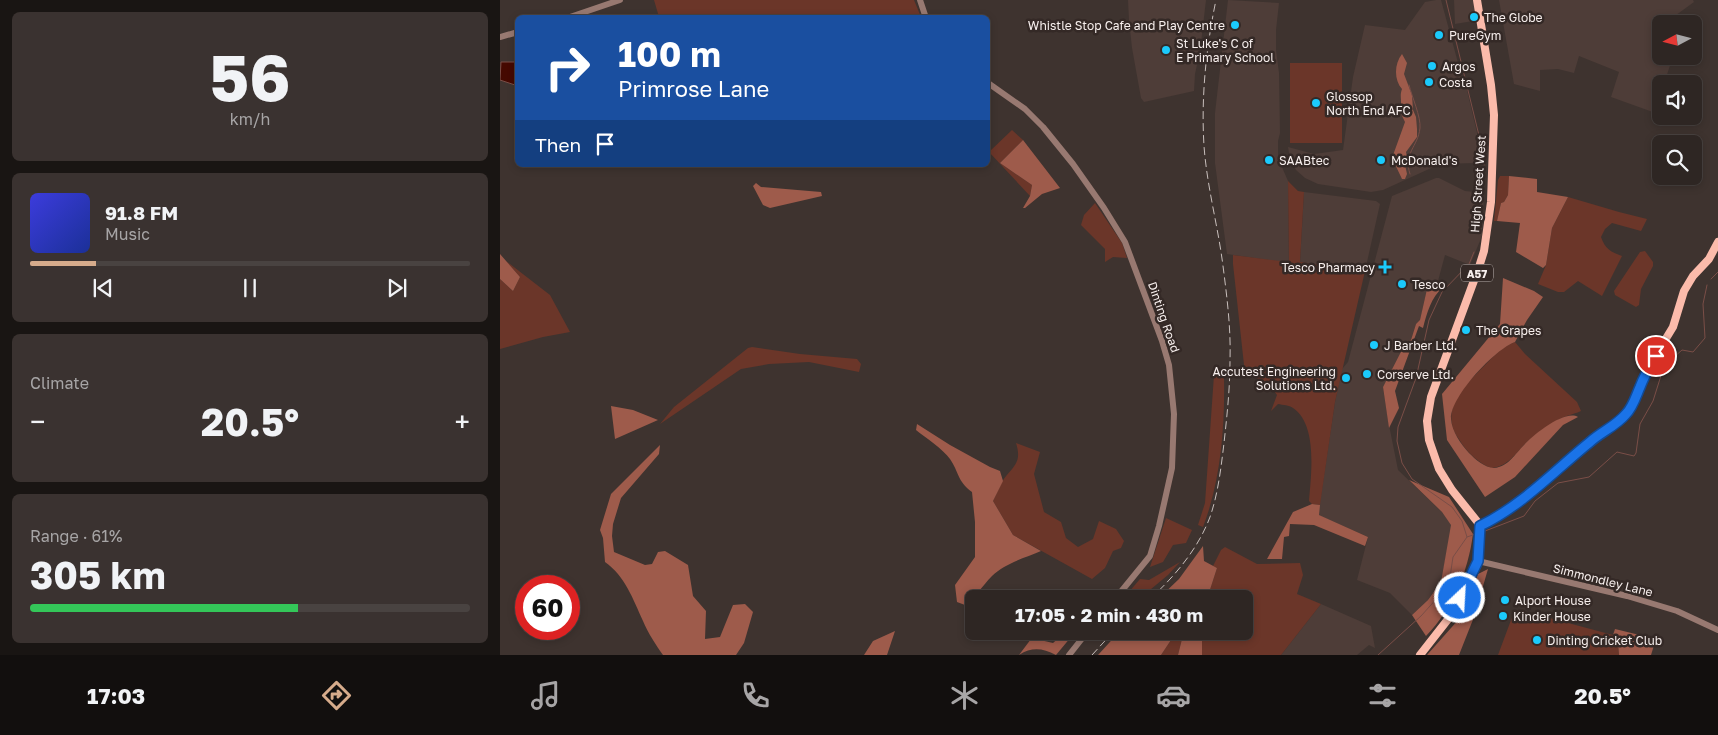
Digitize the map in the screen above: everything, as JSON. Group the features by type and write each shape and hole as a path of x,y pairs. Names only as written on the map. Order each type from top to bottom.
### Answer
{"main road":[{"name":"High Street West","path":"1477,0 1494,115 1491,202 1486,242 1479,268 1431,397 1427,432 1439,469 1452,490 1480,526"},
{"path":"1420,655 1449,618 1478,561 1480,526 1514,506 1589,442 1615,425 1627,414 1648,368 1673,328 1684,291 1693,276 1709,258 1718,242"}],"street":[{"path":"576,15 620,0"},
{"path":"920,0 925,15"},
{"path":"500,37 515,33"},
{"name":"Dinting Road","path":"990,84 1025,109 1042,127 1073,164 1104,208 1125,242 1169,365 1174,414 1172,468 1150,556 1122,590"},
{"name":"Simmondley Lane","path":"1478,561 1627,596 1677,611 1718,630"},
{"path":"1069,655 1081,640"}],"shaded area":[{"path":"654,0 914,0 920,15 658,15"},
{"name":"St Luke's C of E Primary School","path":"1128,0 1206,0 1194,91 1144,102 1141,98 1132,48"},
{"path":"1228,0 1279,3 1276,30 1280,133 1278,158 1288,181 1289,263 1227,254 1215,163 1215,113"},
{"path":"1441,0 1464,85 1466,86 1478,137 1480,161 1476,163 1440,164 1383,190 1371,192 1318,184 1305,178 1296,170 1290,159 1288,147 1314,154 1343,150 1353,77 1365,25 1405,30 1425,2"},
{"path":"1454,0 1476,0 1479,20 1455,24"},
{"path":"1499,0 1693,0 1694,2 1676,15 1652,15 1652,65 1670,65 1667,75 1652,75 1652,112 1611,97 1619,72 1579,56 1574,73 1558,69 1540,70 1540,91 1514,84"},
{"path":"1402,54 1407,63 1404,74 1412,95 1417,129 1417,137 1406,152 1407,157 1404,160 1407,174 1405,179 1402,179 1392,158 1405,122 1401,112 1402,89 1396,77 1396,67"},
{"path":"501,62 515,62 515,85 500,80"},
{"name":"Glossop North End AFC","path":"1290,63 1342,63 1342,143 1290,143"},
{"path":"1012,130 1023,140 1000,163 1032,185 1030,196 990,153"},
{"path":"1023,140 1060,188 1042,194 1025,208 1023,208 1030,196 1032,185 1000,163"},
{"path":"1500,176 1509,176 1508,195 1504,202 1501,203 1497,221 1494,221 1498,180"},
{"path":"1509,176 1537,179 1537,192 1568,197 1552,228 1546,265 1543,268 1516,252 1520,223 1497,221 1501,203 1504,202 1508,195"},
{"path":"1436,178 1465,191 1484,193 1482,236 1470,265 1445,255 1438,281 1427,289 1420,321 1416,324 1411,340 1383,387 1398,470 1442,512 1452,525 1441,582 1428,600 1412,615 1390,593 1357,580 1368,537 1318,515 1335,402 1342,369 1348,362 1392,196"},
{"path":"1288,181 1298,191 1304,192 1300,262 1365,271 1335,402 1320,505 1312,504 1309,501 1311,478 1310,438 1301,416 1290,406 1278,404 1271,411 1277,395 1263,381 1245,374 1233,264 1233,255 1289,262"},
{"path":"756,183 761,187 821,192 822,196 770,208 763,205 753,186"},
{"path":"1304,192 1376,201 1380,204 1365,271 1300,262"},
{"path":"1568,197 1647,219 1641,231 1612,223 1605,229 1601,237 1604,244 1622,256 1602,296 1578,281 1564,292 1558,292 1538,284 1546,265 1552,228"},
{"path":"1095,203 1122,243 1127,258 1113,257 1105,262 1105,249 1081,225 1084,215"},
{"path":"1645,251 1653,262 1653,266 1641,289 1639,305 1636,307 1615,295 1614,291 1640,252"},
{"path":"500,254 520,277 513,291 500,279"},
{"path":"506,261 550,295 570,332 543,337 500,349 500,279 513,291 520,277"},
{"path":"1503,278 1534,291 1543,297 1515,342 1496,354 1475,375 1458,399 1451,419 1457,438 1477,460 1494,468 1511,460 1528,441 1550,424 1572,415 1578,417 1563,425 1515,477 1485,497 1447,440 1442,394 1500,324"},
{"path":"1438,281 1443,287 1432,301 1423,328 1419,326 1395,391 1399,408 1389,428 1383,387 1406,342 1411,340 1416,324 1420,320 1427,289"},
{"path":"1515,342 1525,354 1577,402 1581,411 1561,418 1530,439 1501,466 1491,468 1468,452 1455,432 1451,416 1456,400 1471,379 1497,353"},
{"path":"748,348 800,354 857,359 861,364 859,372 809,362 769,364 741,369 660,424 674,407"},
{"path":"1214,375 1224,376 1223,433 1214,491 1203,527 1198,525 1205,503"},
{"path":"611,406 633,410 658,420 615,439"},
{"path":"917,424 950,445 1000,471 1003,481 993,501 1013,535 1041,551 997,571 979,590 965,590 965,605 957,602 955,585 975,557 975,522 972,492 961,480 947,455 916,430"},
{"path":"1016,443 1040,452 1034,474 1044,512 1061,522 1066,538 1078,547 1093,539 1099,521 1116,529 1124,541 1121,548 1113,551 1105,568 1092,579 1013,535 993,501 1002,482 1017,461 1018,450"},
{"path":"660,445 659,454 621,498 613,524 614,552 645,565 652,564 658,552 665,551 688,565 693,596 706,611 705,639 720,637 733,605 745,604 753,612 744,643 736,655 663,655 647,630 623,581 605,562 603,538 600,530 611,494"},
{"path":"1409,480 1449,497 1473,534 1471,548 1458,589 1444,614 1426,636 1412,615 1428,600 1441,582 1451,525 1442,512"},
{"path":"1312,504 1320,505 1319,515 1368,537 1365,546 1314,525 1290,524 1289,536 1284,537 1282,559 1267,559 1293,512"},
{"path":"1166,518 1192,530 1186,543 1173,545 1163,562 1150,567"},
{"path":"1203,546 1204,561 1217,568 1210,590 1167,590 1179,579"},
{"path":"1225,547 1257,564 1300,563 1303,575 1297,594 1321,604 1281,655 1202,655 1202,640 1253,640 1253,590 1210,590 1217,568 1213,566 1221,550"},
{"path":"1180,562 1150,590 1131,590 1140,579 1149,580"},
{"path":"1488,569 1474,617 1459,655 1427,655 1459,619 1478,574"},
{"path":"1321,604 1371,626 1375,648 1369,645 1357,655 1281,655"},
{"path":"1519,610 1613,635 1618,643 1619,655 1498,655 1514,612"},
{"path":"1615,629 1656,639 1651,655 1619,655 1618,643 1613,635"},
{"path":"895,631 887,655 864,655 873,641"},
{"path":"1030,640 1053,643 1056,640 1068,640 1056,655 1037,649 1019,655"},
{"path":"1112,640 1171,640 1161,655 1098,655"},
{"path":"1171,640 1182,640 1178,655 1161,655"},
{"path":"1182,640 1202,640 1202,655 1178,655"}],"waterway":[{"path":"1446,0 1484,156 1484,165"},
{"path":"1409,85 1420,123 1419,135 1408,161 1410,174"},
{"path":"1480,214 1482,174"},
{"path":"1378,655 1421,616 1439,596 1450,577 1453,557 1467,537 1462,521 1452,507 1412,479 1402,463 1397,441 1398,427 1416,378 1429,320 1442,292 1469,264 1474,252"},
{"path":"1711,279 1718,272"},
{"path":"1485,531 1524,516 1535,501 1558,483 1589,477 1617,452 1634,456 1640,424 1653,401 1664,366 1682,350 1693,352 1705,338 1703,304 1707,285"},
{"path":"1467,537 1476,534"}],"railway":[{"path":"1159,590 1192,551 1210,517 1220,471 1227,412 1230,348 1226,289 1205,161 1203,128 1205,73 1209,36 1216,0"},
{"path":"1092,655 1106,640"}],"place":[{"name":"The Globe","path":"1474,17"},
{"name":"Whistle Stop Cafe and Play Centre","path":"1235,25"},
{"name":"PureGym","path":"1439,35"},
{"name":"St Luke's C of E Primary School","path":"1166,50"},
{"name":"Argos","path":"1432,66"},
{"name":"Costa","path":"1429,82"},
{"name":"Glossop North End AFC","path":"1316,103"},
{"name":"SAABtec","path":"1269,160"},
{"name":"McDonald's","path":"1381,160"},
{"name":"Tesco Pharmacy","path":"1385,267"},
{"name":"Tesco","path":"1402,284"},
{"name":"The Grapes","path":"1466,330"},
{"name":"J Barber Ltd.","path":"1374,345"},
{"name":"Corserve Ltd.","path":"1367,374"},
{"name":"Accutest Engineering Solutions Ltd.","path":"1346,378"},
{"name":"Alport House","path":"1505,600"},
{"name":"Kinder House","path":"1503,616"},
{"name":"Dinting Cricket Club","path":"1537,640"}],"route":[{"path":"1460,598 1478,561 1480,526 1514,506 1575,456 1589,442 1615,425 1627,414 1648,368 1656,356"}]}
